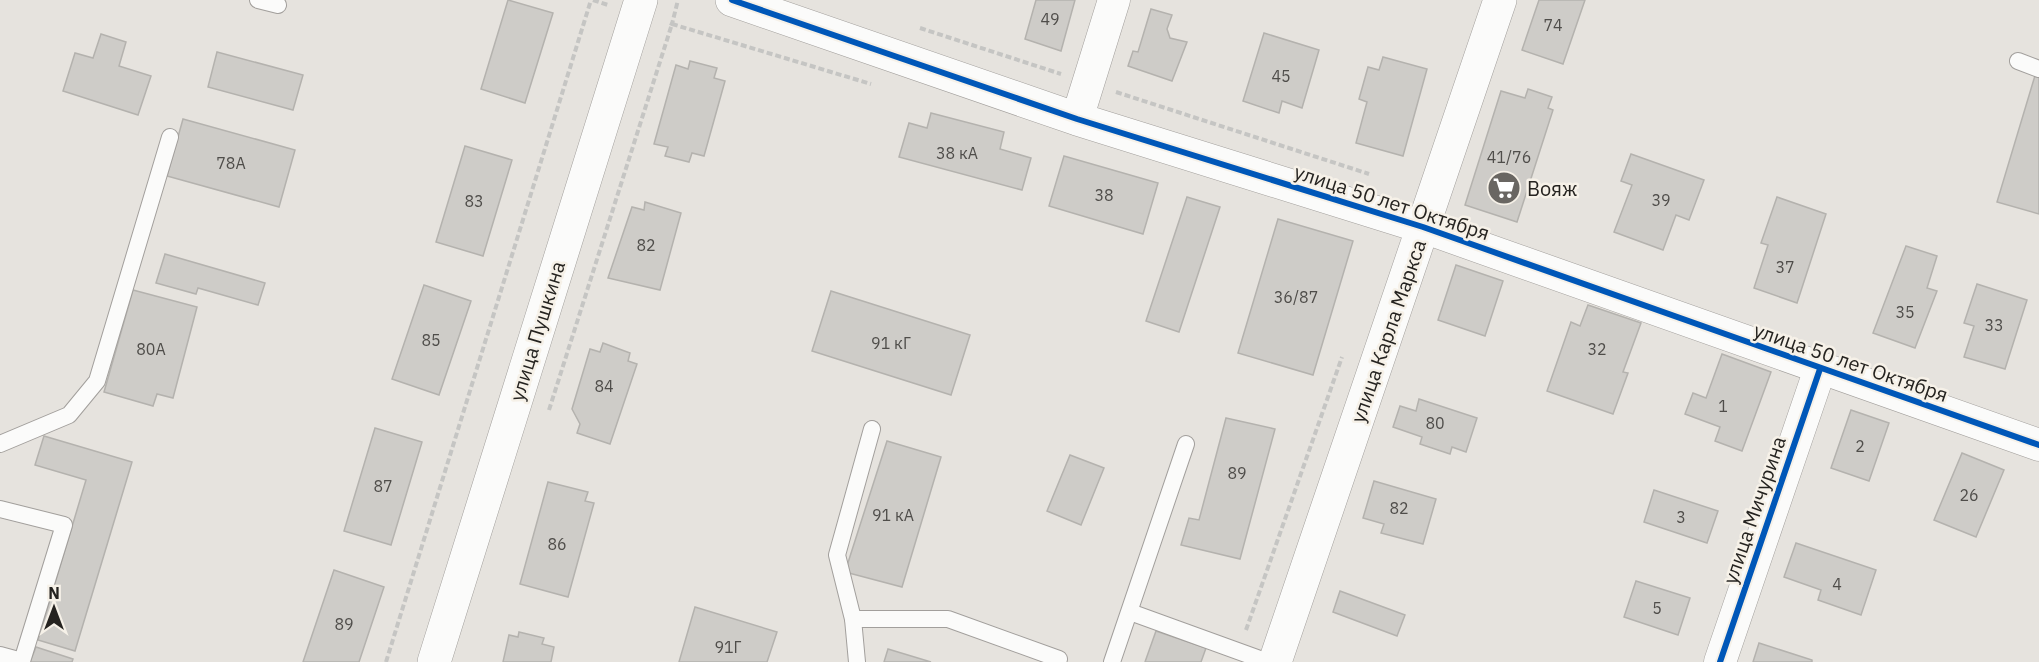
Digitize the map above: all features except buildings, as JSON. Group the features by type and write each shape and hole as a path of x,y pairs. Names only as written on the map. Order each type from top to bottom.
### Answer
{"main road":[{"name":"улица Пушкина","path":"434,662 640,0"},
{"name":"улица 50 лет Октября","path":"732,0 1077,119 1423,227"},
{"name":"улица Карла Маркса","path":"1275,662 1500,0"}],"street":[{"path":"1077,119 1114,0"},
{"name":"улица 50 лет Октября","path":"1423,227 2039,445"},
{"name":"улица Мичурина","path":"1720,662 1820,369"}],"lane":[{"path":"258,0 278,5"},
{"path":"2019,61 2039,69"},
{"path":"0,444 69,415 97,381 170,137"},
{"path":"857,662 853,619 837,555 872,429"},
{"path":"1112,662 1186,444"},
{"path":"0,509 64,525 22,661 0,655"},
{"path":"1130,612 1268,662"},
{"path":"853,619 948,619 1059,659"}],"path":[{"path":"386,662 591,0"},
{"path":"549,411 672,24 878,87"},
{"path":"1238,651 1344,352"}],"cycle path":[{"path":"732,0 1077,119 1423,227 2039,445"},
{"path":"1720,662 1820,369"}],"place":[{"name":"Вояж","path":"1504,188"}]}
